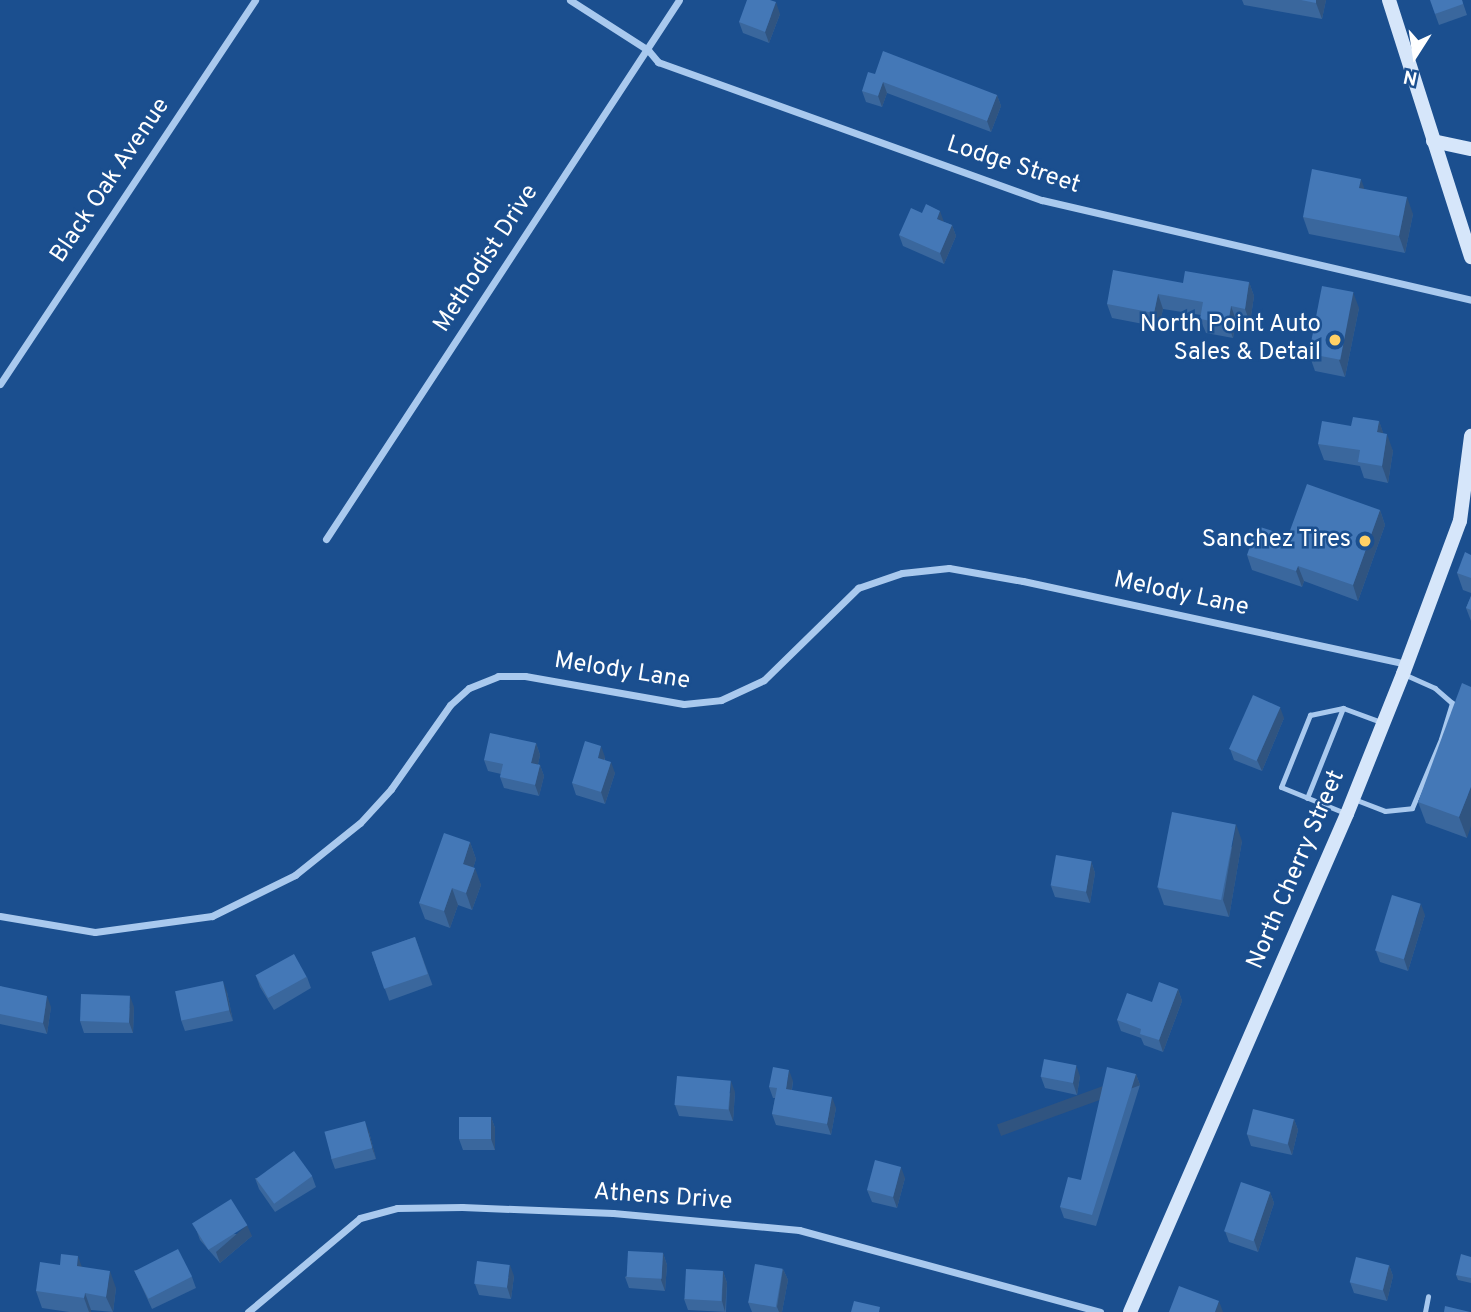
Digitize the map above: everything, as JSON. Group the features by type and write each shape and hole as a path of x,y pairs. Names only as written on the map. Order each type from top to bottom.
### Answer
{"main road":[{"path":"1390,0 1471,257"},
{"path":"1433,141 1471,149"},
{"name":"North Cherry Street","path":"1130,1312 1384,723 1460,520 1471,436"}],"street":[{"name":"Black Oak Avenue","path":"0,384 255,0"},
{"name":"Lodge Street","path":"570,0 649,50 658,62 1042,200 1471,300"},
{"name":"Methodist Drive","path":"326,539 680,0"},
{"name":"Melody Lane","path":"0,916 95,932 212,916 295,875 360,823 391,789 450,705 469,688 498,676 525,676 684,704 722,700 764,680 850,594 902,573 949,568 1023,581 1405,669"},
{"name":"Athens Drive","path":"248,1312 360,1218 397,1208 462,1207 612,1213 799,1230 1100,1312"}],"lane":[{"path":"1353,799 1385,811 1412,808 1441,739 1452,703 1435,688 1405,669"},
{"path":"1347,814 1281,788 1310,715 1343,708 1384,723"},
{"path":"1307,798 1343,708"},
{"path":"1425,1312 1428,1296"}],"building":[{"path":"747,0 776,2 765,32 739,22"},
{"path":"1430,0 1462,0 1463,4 1435,14"},
{"path":"883,51 997,95 987,121 883,82 878,96 862,91 868,72 875,74"},
{"path":"1312,169 1361,179 1359,188 1407,197 1399,236 1303,217"},
{"path":"926,204 940,211 937,219 952,225 940,253 899,235 911,208 922,213"},
{"path":"1113,270 1183,283 1185,271 1249,282 1245,309 1231,306 1228,324 1200,319 1203,302 1158,294 1154,313 1107,304"},
{"path":"1322,286 1353,292 1340,360 1309,354"},
{"path":"1353,417 1379,421 1377,432 1387,434 1382,466 1358,462 1360,450 1318,444 1322,421 1351,426"},
{"path":"1307,484 1380,510 1353,585 1298,566 1296,571 1247,555 1257,526 1288,536"},
{"path":"1465,552 1471,555 1471,578 1457,573"},
{"path":"1471,596 1471,610 1466,608"},
{"path":"1462,683 1471,687 1471,787 1459,817 1418,802"},
{"path":"1253,695 1280,707 1256,761 1229,749"},
{"path":"490,733 536,743 531,763 540,765 535,785 500,777 503,764 484,760"},
{"path":"585,741 601,746 598,758 611,762 601,792 572,783"},
{"path":"1172,812 1236,824 1221,900 1157,888"},
{"path":"444,833 470,842 463,864 475,868 466,893 452,888 444,911 419,903"},
{"path":"1056,855 1091,861 1086,892 1051,886"},
{"path":"1392,895 1421,904 1404,959 1375,950"},
{"path":"415,937 428,974 384,989 372,952"},
{"path":"294,954 307,977 268,998 256,975"},
{"path":"223,981 229,1010 181,1021 175,991"},
{"path":"1159,982 1178,989 1159,1040 1140,1034 1141,1029 1117,1020 1127,993 1152,1002"},
{"path":"0,986 47,996 43,1023 0,1014"},
{"path":"81,994 130,996 129,1023 80,1021"},
{"path":"1044,1059 1076,1065 1073,1083 1041,1077"},
{"path":"773,1067 789,1070 786,1089 832,1097 827,1124 772,1114 777,1088 769,1087"},
{"path":"1107,1067 1136,1074 1092,1215 1060,1207 1068,1177 1081,1180"},
{"path":"677,1076 731,1081 728,1110 674,1105"},
{"path":"1253,1109 1294,1119 1287,1144 1247,1134"},
{"path":"459,1117 491,1117 491,1139 459,1139"},
{"path":"365,1121 372,1148 332,1159 324,1132"},
{"path":"294,1151 312,1176 274,1204 256,1179"},
{"path":"875,1160 901,1167 893,1197 867,1190"},
{"path":"1241,1182 1270,1192 1253,1241 1224,1231"},
{"path":"231,1199 247,1225 208,1250 192,1223"},
{"path":"178,1249 192,1277 148,1299 134,1271"},
{"path":"628,1251 663,1253 662,1279 627,1277"},
{"path":"61,1254 78,1256 77,1266 110,1271 106,1297 85,1293 84,1298 36,1291 40,1262 60,1265"},
{"path":"1461,1254 1471,1257 1471,1278 1456,1275"},
{"path":"1356,1257 1389,1265 1383,1290 1350,1282"},
{"path":"477,1261 510,1265 507,1288 474,1284"},
{"path":"755,1264 783,1269 776,1307 748,1302"},
{"path":"686,1269 723,1271 721,1301 684,1299"},
{"path":"1179,1286 1219,1301 1215,1312 1169,1312"},
{"path":"854,1301 880,1307 879,1312 851,1312"},
{"path":"1445,1306 1470,1312 1444,1312"}],"place":[{"name":"North Point Auto Sales & Detail","path":"1335,340"},
{"name":"Sanchez Tires","path":"1365,541"}]}
